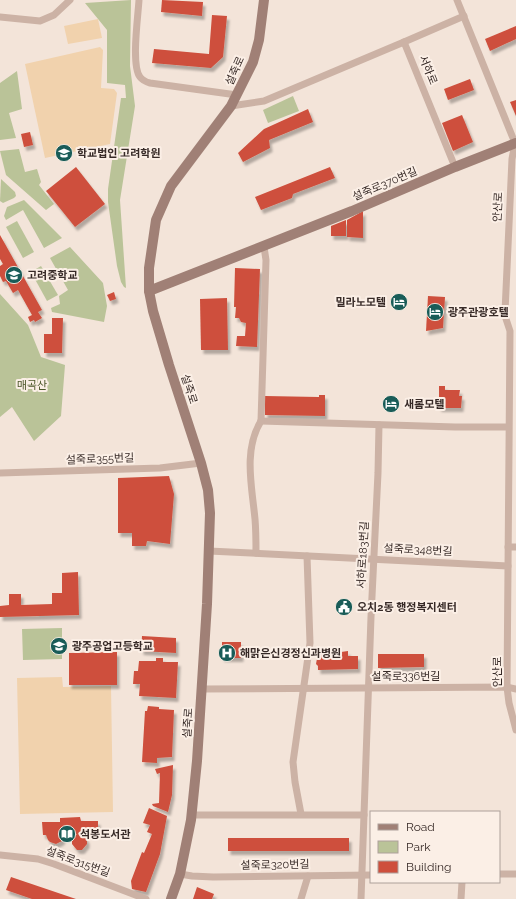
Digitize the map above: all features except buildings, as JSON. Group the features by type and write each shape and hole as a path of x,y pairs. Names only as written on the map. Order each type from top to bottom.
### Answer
{"main road":[{"name":"설죽로","path":"171,899 180,874 188,841 192,815 202,689 209,551 209,502 208,490 201,462 162,344 149,291 149,268 154,234 162,205 171,186 231,106 253,62 259,40 264,0"},
{"name":"설죽로370번길","path":"149,291 264,247 516,143"}],"street":[{"path":"0,17 40,21 54,15 70,0"},
{"path":"138,0 135,65 140,78 145,82 150,83 237,95"},
{"path":"457,0 516,143"},
{"path":"231,106 257,102 277,96 464,16"},
{"name":"서하로","path":"404,42 455,167"},
{"name":"안산로","path":"516,143 512,159 505,312 506,320 513,331 508,427 512,478 512,514 508,547 508,566 512,613 507,687 509,703 516,730"},
{"path":"256,553 256,529 250,477 253,440 261,421 266,260 264,247"},
{"path":"261,421 455,427 508,427"},
{"name":"서하로183번길","path":"361,899 379,425"},
{"name":"설죽로355번길","path":"0,473 160,468 201,462"},
{"path":"508,547 516,547"},
{"name":"설죽로348번길","path":"209,551 508,566"},
{"path":"301,814 293,762 304,688 310,632 307,556"},
{"name":"설죽로336번길","path":"202,689 507,687 516,689"},
{"path":"192,815 364,815"},
{"name":"설죽로315번길","path":"0,855 23,857 49,862 76,871 146,899"},
{"name":"설죽로320번길","path":"180,874 213,877 370,875"},
{"path":"500,874 516,874"},
{"path":"301,899 308,876"},
{"path":"461,899 462,883"}],"green space":[{"path":"131,0 130,66 135,106 120,200 126,288 121,282 117,266 108,202 108,189 121,98 126,98 125,85 107,83 107,30 85,3"},
{"path":"17,71 22,109 9,113 16,138 0,140 0,83"},
{"path":"293,96 299,111 268,123 263,110"},
{"path":"19,149 25,172 37,169 41,182 39,185 54,204 46,210 6,175 0,151"},
{"path":"1,179 15,192 16,196 3,203 0,201"},
{"path":"24,200 62,238 44,248 23,210 6,220 4,216 7,207"},
{"path":"17,221 34,252 23,258 6,227"},
{"path":"70,247 103,283 107,306 104,322 52,312 51,308 60,304 59,296 68,290 50,258"},
{"path":"41,266 58,295 47,301 31,272"},
{"name":"매곡산","path":"0,294 28,325 41,357 65,365 61,416 34,441 12,407 0,417"},
{"path":"62,628 62,659 23,660 22,629"}],"sand":[{"path":"98,19 102,38 68,44 64,26"},
{"path":"100,47 103,50 101,88 114,89 117,93 110,144 45,158 25,64"},
{"path":"62,677 63,687 111,686 113,812 20,814 17,678"}],"place":[{"name":"학교법인 고려학원","path":"64,153"},
{"name":"고려중학교","path":"14,275"},
{"name":"밀라노모텔","path":"399,302"},
{"name":"광주관광호텔","path":"435,312"},
{"name":"새롬모텔","path":"391,404"},
{"name":"오치2동 행정복지센터","path":"344,607"},
{"name":"광주공업고등학교","path":"59,646"},
{"name":"해맑은신경정신과병원","path":"227,653"},
{"name":"석봉도서관","path":"67,834"}]}
